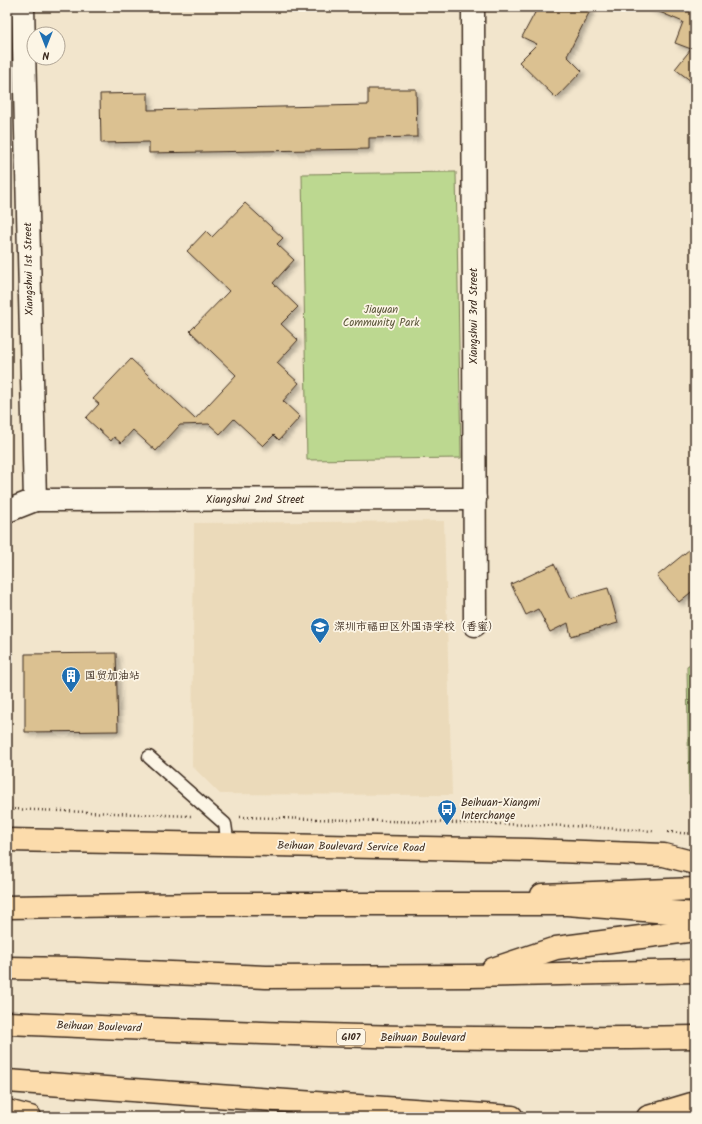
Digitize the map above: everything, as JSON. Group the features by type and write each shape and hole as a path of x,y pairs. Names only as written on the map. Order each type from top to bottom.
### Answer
{"main road":[{"name":"Beihuan Boulevard Service Road","path":"7,840 531,850 664,855 695,863"},
{"path":"664,855 695,856"},
{"path":"449,904 598,892 695,889"},
{"path":"7,907 204,904 567,904 695,914"},
{"path":"472,976 556,948 695,930"},
{"path":"7,968 76,969 266,977 472,976 695,971"},
{"name":"Beihuan Boulevard","path":"7,1023 390,1038 617,1039 695,1037"},
{"path":"7,1081 512,1117"},
{"path":"648,1117 695,1103"},
{"path":"7,1111 30,1117"}],"street":[{"name":"Xiangshui 1st Street","path":"23,7 35,500"},
{"name":"Xiangshui 3rd Street","path":"473,7 475,626"},
{"name":"Xiangshui 2nd Street","path":"35,500 475,499"},
{"path":"7,511 35,500"}],"lane":[{"path":"150,757 225,824 228,845"}],"path":[{"path":"10,809 198,817"},
{"path":"236,817 572,826 657,831"},
{"path":"664,832 695,834"}],"shaded area":[{"name":"深圳市福田区外国语学校（香蜜）","path":"444,521 452,795 220,794 192,766 194,523"}],"green space":[{"name":"Jiayuan Community Park","path":"456,172 461,458 307,460 302,174"},
{"path":"695,661 695,796 689,794 687,666"}],"building":[{"path":"538,7 592,7 567,56 582,71 556,98 519,62 537,44 522,37"},
{"path":"648,7 695,7 695,84 675,69 691,49 675,43 683,22"},
{"path":"368,89 416,89 417,137 369,138 369,149 149,153 149,142 101,143 100,94 148,93 148,110 368,105"},
{"path":"245,203 283,238 277,244 294,260 273,283 298,307 281,324 298,340 277,363 299,383 283,401 300,417 279,440 274,435 263,446 234,419 220,434 209,424 180,425 156,451 133,430 121,443 114,437 111,441 86,418 99,404 93,399 131,359 195,419 236,375 190,331 229,291 187,251 206,231 212,237"},
{"path":"695,545 695,589 679,602 657,576"},
{"path":"554,564 571,598 608,588 618,623 571,636 568,623 550,632 538,609 526,615 511,584"},
{"name":"国贸加油站","path":"116,653 118,731 25,732 25,654"}],"place":[{"name":"深圳市福田区外国语学校（香蜜）","path":"320,644"},
{"name":"国贸加油站","path":"71,693"},
{"name":"Beihuan-Xiangmi Interchange","path":"447,826"}]}
